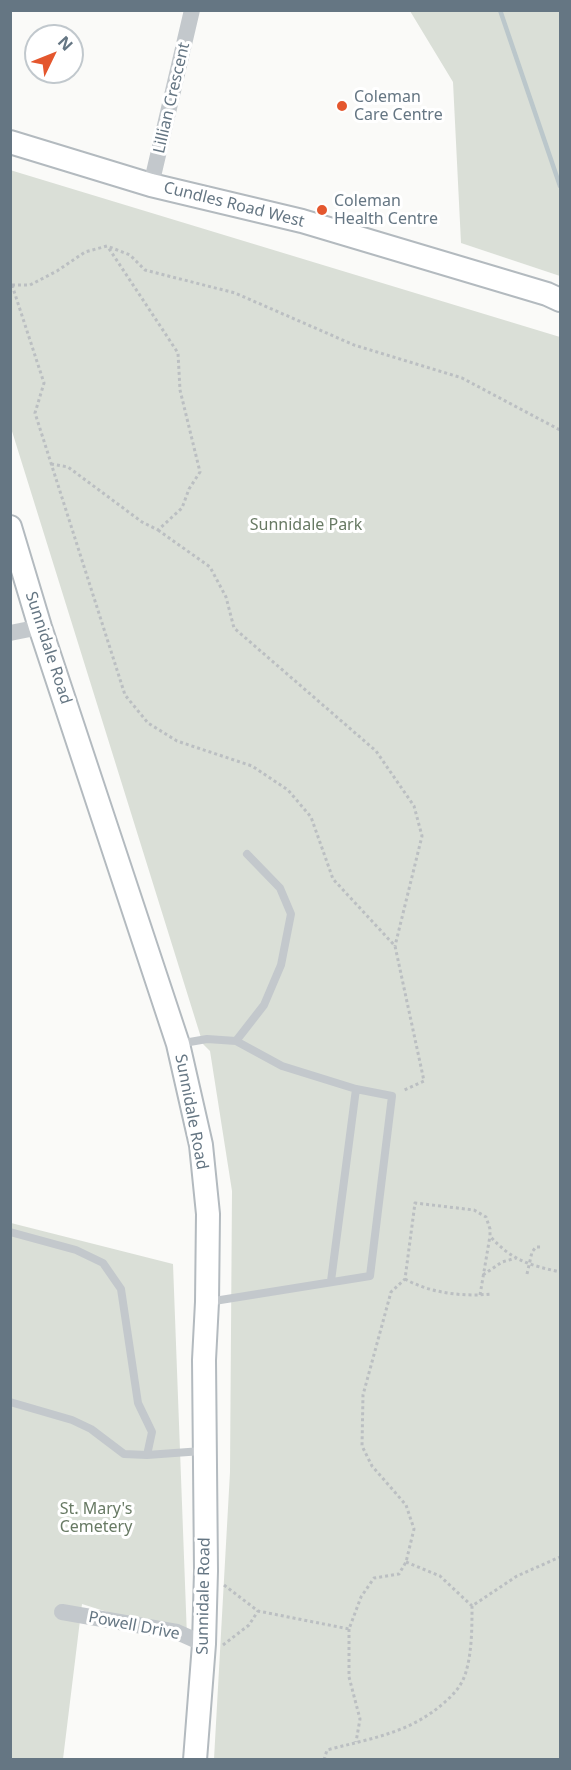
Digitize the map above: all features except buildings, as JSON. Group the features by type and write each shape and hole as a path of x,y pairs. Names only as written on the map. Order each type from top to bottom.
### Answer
{"main road":[{"name":"Cundles Road West","path":"10,142 151,185 302,221 561,300"},
{"name":"Sunnidale Road","path":"10,527 40,627 178,1044 201,1145 208,1214 204,1360 206,1571 195,1760"}],"street":[{"name":"Lillian Crescent","path":"151,185 192,10"},
{"path":"10,633 40,627"},
{"name":"Powell Drive","path":"62,1612 177,1632 203,1652"}],"lane":[{"path":"236,1041 264,1005 281,965 291,914 280,888 247,854"},
{"path":"178,1044 207,1039 236,1041 282,1066 356,1089 392,1096 370,1276 207,1302"},
{"path":"331,1281 356,1089"},
{"path":"10,1232 76,1250 103,1263 121,1288 138,1403 152,1432 147,1455"},
{"path":"10,1402 72,1420 91,1430 124,1454 147,1455 206,1451"}],"path":[{"path":"107,246 178,353 180,390 200,471 189,489 182,508 158,530"},
{"path":"395,946 333,879 311,817 288,790 252,766 177,741 148,723 124,695 35,413 44,382 11,284 30,285 57,271 85,252 107,246 130,255 145,270 235,293 354,345 462,378 561,430"},
{"path":"51,464 68,466 142,522 158,530 210,567 226,597 234,628 376,751 414,806 422,836 395,946 424,1081 392,1096"},
{"path":"356,1742 360,1719 349,1677 349,1629 361,1597 374,1578 399,1574 406,1562 414,1529 406,1505 372,1466 362,1446 363,1395 391,1292 405,1279 415,1203 474,1210 486,1216 490,1236 480,1295"},
{"path":"490,1236 500,1247 529,1265 561,1272"},
{"path":"527,1274 532,1252 536,1247 542,1247"},
{"path":"483,1276 502,1262 516,1258"},
{"path":"405,1279 420,1288 480,1295 491,1294"},
{"path":"472,1606 518,1576 561,1557"},
{"path":"324,1760 327,1750 404,1730 430,1716 455,1693 465,1676 472,1606 440,1576 406,1562"},
{"path":"206,1571 258,1611 349,1629"},
{"path":"203,1652 249,1625 258,1611"}],"green space":[{"path":"410,11 560,11 560,276 461,243 453,82"},
{"name":"Sunnidale Park","path":"10,170 560,337 560,1759 214,1759 230,1472 232,1191 210,1051 203,1044 11,428"},
{"name":"St. Mary's Cemetery","path":"11,1223 173,1264 187,1637 82,1604 63,1759 11,1760"}],"waterway":[{"path":"500,10 560,186"}],"place":[{"name":"Coleman Care Centre","path":"342,106"},
{"name":"Coleman Health Centre","path":"322,210"}]}
